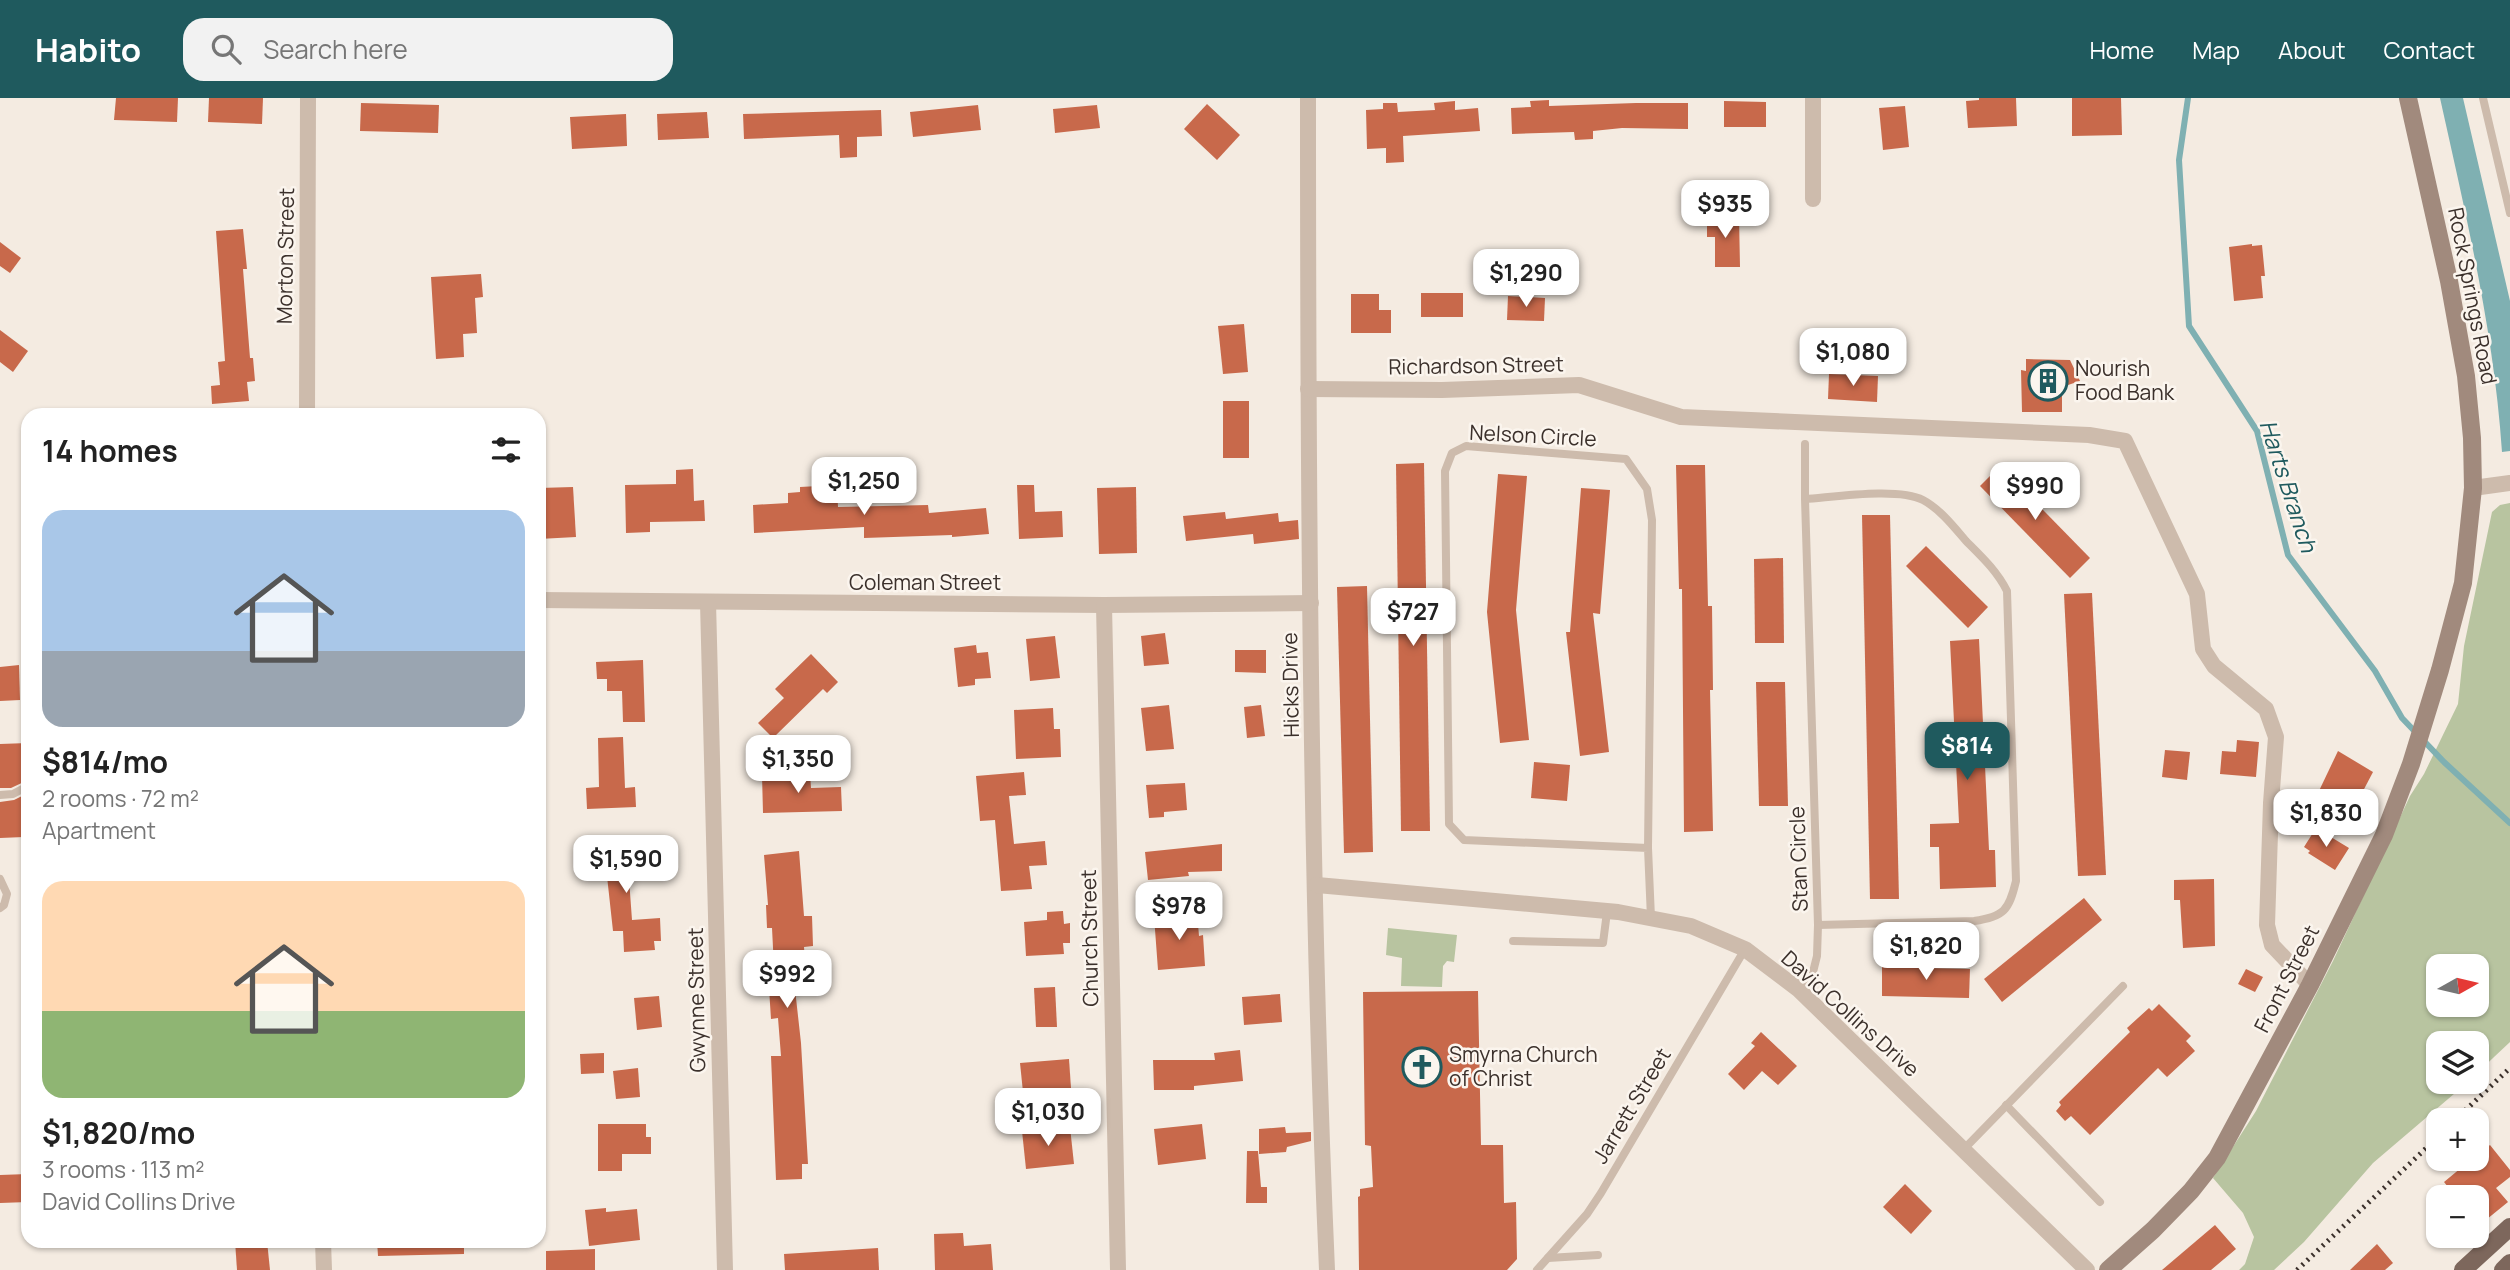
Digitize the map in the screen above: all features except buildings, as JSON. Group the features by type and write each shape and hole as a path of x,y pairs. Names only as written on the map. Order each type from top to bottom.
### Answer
{"main road":[{"path":"2463,1270 2510,1227"},
{"path":"2503,1270 2510,1263"}],"street":[{"name":"Morton Street","path":"306,408 308,98"},
{"name":"Hicks Drive","path":"1308,98 1311,603 1320,1098 1327,1270"},
{"path":"1813,98 1813,198"},
{"name":"Rock Springs Road","path":"2408,98 2449,281 2466,376 2472,438 2473,488 2463,583 2440,670"},
{"name":"Richardson Street","path":"1308,389 1441,390 1579,384 1681,416 2089,435 2125,441 2197,594 2203,649 2214,666 2266,709 2276,737 2267,925 2272,945 2310,985"},
{"path":"2473,488 2510,483"},
{"name":"Coleman Street","path":"546,600 1104,606 1311,603"},
{"name":"Gwynne Street","path":"708,603 725,1270"},
{"name":"Church Street","path":"1104,606 1118,1270"},
{"name":"Front Street","path":"2108,1270 2181,1201 2217,1158 2310,985 2384,835 2440,670"},
{"name":"David Collins Drive","path":"1317,885 1651,918 1691,926 1745,949 1798,989 2087,1270"},
{"path":"323,1248 324,1270"}],"lane":[{"path":"2483,98 2510,213"},
{"path":"1805,444 1805,499"},
{"name":"Nelson Circle","path":"1647,849 1464,840 1449,824 1445,471 1452,453 1466,446 1626,459 1647,489 1652,520 1647,849 1651,918"},
{"name":"Stan Circle","path":"1872,494 1905,495 1923,500 1945,518 2000,576 2007,591 2016,881 2011,902 2003,913 1990,919 1818,925 1805,499 1872,494"},
{"path":"0,795 13,794 21,790"},
{"path":"0,879 7,894 4,905 0,908"},
{"path":"1513,941 1602,943 1607,912"},
{"path":"1798,989 1812,976 1817,956 1818,925"},
{"name":"Jarrett Street","path":"1537,1270 1587,1214 1601,1193 1745,949"},
{"path":"1964,1149 2123,986"},
{"path":"2006,1105 2101,1202"},
{"path":"1548,1258 1598,1255"}],"green space":[{"path":"2510,503 2510,1042 2489,1062 2489,1031 2426,1031 2426,1094 2454,1094 2438,1108 2426,1108 2426,1118 2373,1163 2304,1242 2274,1270 2239,1270 2245,1264 2254,1237 2243,1213 2213,1178 2256,1111 2333,961 2410,796 2424,774 2458,704 2464,646 2492,512 2500,505"},
{"path":"1388,928 1457,935 1454,962 1447,961 1443,966 1442,987 1401,986 1402,958 1386,955"}],"water":[{"path":"2440,98 2463,98 2510,301 2510,451 2502,452 2486,318"}],"waterway":[{"name":"Harts Branch","path":"2188,98 2179,160 2189,326 2257,431 2288,555 2375,671 2402,718 2444,762 2510,823"}],"railway":[{"path":"2468,1108 2510,1068"},
{"path":"2297,1270 2426,1148"}],"place":[{"name":"Nourish Food Bank","path":"2048,381"},
{"name":"Smyrna Church of Christ","path":"1422,1067"}]}
